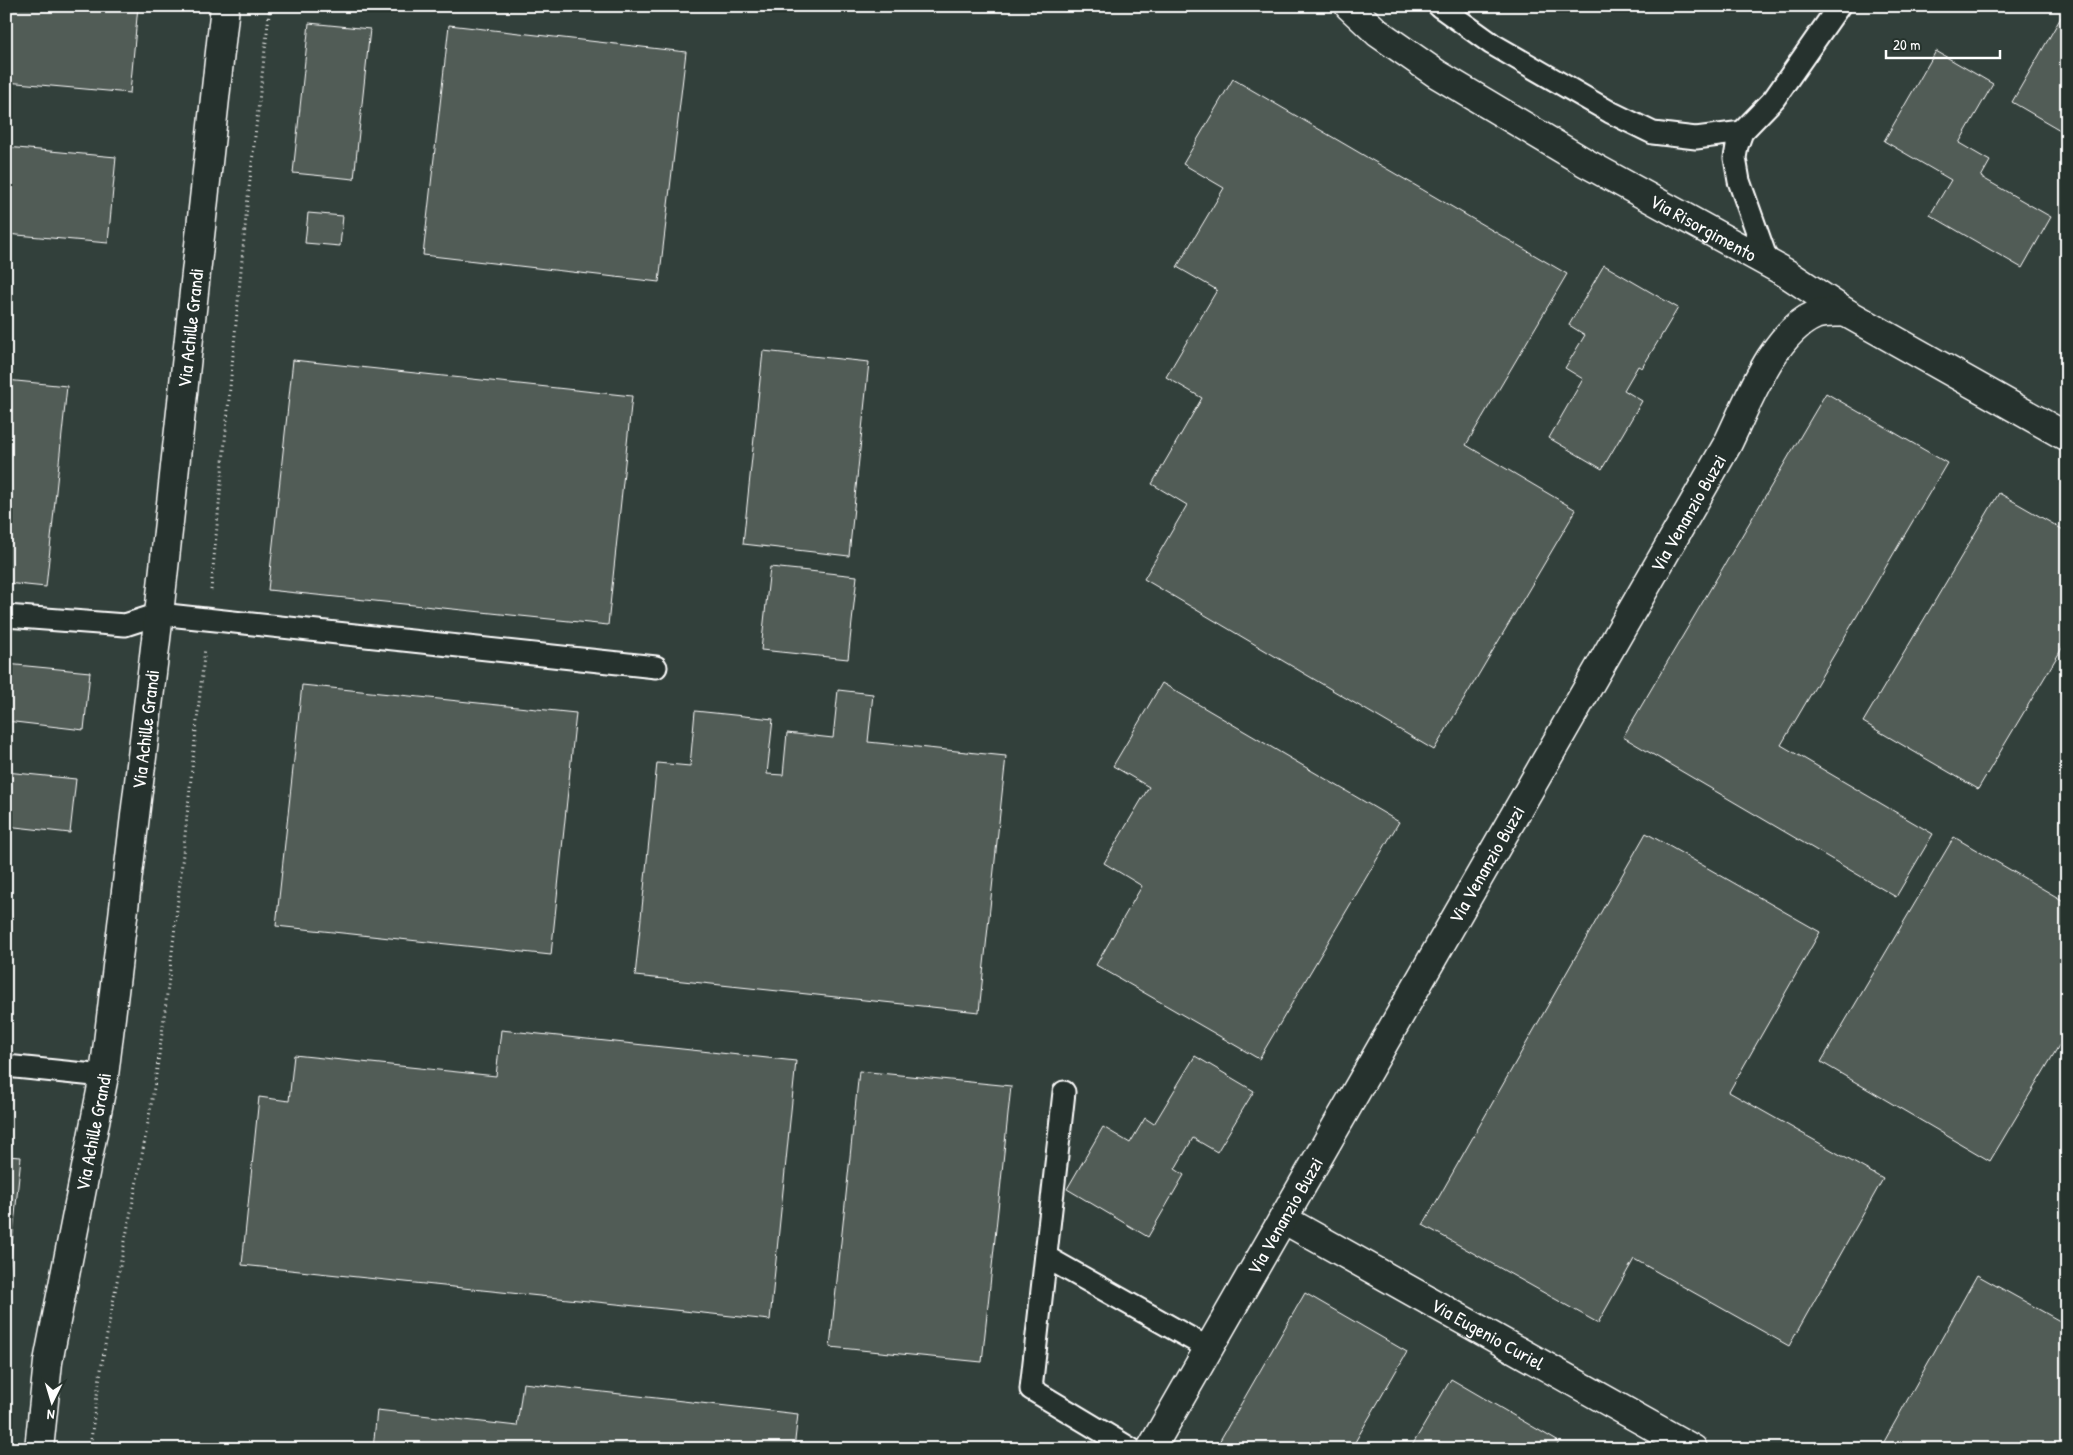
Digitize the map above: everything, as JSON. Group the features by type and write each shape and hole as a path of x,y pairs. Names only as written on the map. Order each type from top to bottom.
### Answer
{"street":[{"name":"Via Achille Grandi","path":"39,1449 48,1362 104,1076 159,614 225,6"},
{"name":"Via Risorgimento","path":"1348,6 1378,32 1436,74 1586,163 1768,263 1845,312 2067,437"},
{"name":"Via Venanzio Buzzi","path":"1151,1449 1727,445 1776,347 1792,331 1815,315 1845,312"},
{"name":"Via Eugenio Curiel","path":"1283,1219 1693,1449"}],"lane":[{"path":"1439,6 1509,54 1610,112 1653,133 1696,138 1742,132"},
{"path":"1768,263 1748,210 1738,174 1735,158 1742,132 1774,99 1839,6"},
{"path":"6,616 125,625 159,614 656,667"},
{"path":"6,1066 104,1076"},
{"path":"1064,1092 1031,1389 1131,1449"},
{"path":"1046,1257 1208,1348"}],"path":[{"path":"90,1449 102,1358 130,1220 160,1049 208,619 246,216 270,6"}],"shaded area":[{"path":"6,6 2067,6 2067,1449 6,1449"}],"building":[{"path":"6,6 138,6 130,93 6,82"},
{"path":"2067,7 2067,134 2012,102"},
{"path":"309,23 370,29 354,179 293,173"},
{"path":"449,25 686,52 659,282 423,255"},
{"path":"1936,51 1993,84 1959,143 1990,161 1981,177 2051,217 2022,268 1930,215 1951,180 1884,141"},
{"path":"1233,79 1567,274 1466,445 1576,510 1434,750 1144,579 1187,505 1152,484 1202,398 1166,377 1217,290 1177,267 1224,188 1183,164"},
{"path":"6,147 116,157 108,243 6,234"},
{"path":"308,213 343,216 340,246 305,243"},
{"path":"1604,265 1678,308 1642,368 1638,366 1624,390 1642,401 1602,469 1549,438 1583,379 1565,368 1585,335 1569,325"},
{"path":"763,351 869,362 849,556 743,544"},
{"path":"293,360 632,396 608,625 268,590"},
{"path":"6,380 67,386 46,587 6,583"},
{"path":"1826,393 1947,463 1781,745 1933,834 1896,897 1623,737"},
{"path":"1999,493 2067,532 2067,640 1978,789 1863,722"},
{"path":"770,567 857,576 848,659 761,650"},
{"path":"6,664 90,672 84,730 6,721"},
{"path":"1162,683 1399,822 1259,1059 1096,965 1142,886 1104,863 1149,787 1113,766"},
{"path":"302,685 576,713 551,955 276,926"},
{"path":"838,690 873,694 868,742 1006,756 979,1012 635,976 657,763 690,766 695,711 773,719 767,774 783,775 787,733 833,738"},
{"path":"6,772 76,779 70,833 6,826"},
{"path":"1646,833 1820,932 1729,1092 1883,1179 1789,1346 1634,1259 1598,1323 1423,1225"},
{"path":"1954,837 2067,903 2067,1032 1990,1161 1821,1062"},
{"path":"501,1030 796,1061 770,1320 242,1265 259,1097 289,1101 294,1055 496,1076"},
{"path":"1195,1056 1254,1091 1217,1152 1193,1138 1175,1169 1184,1175 1148,1237 1067,1189 1103,1127 1130,1143 1145,1118 1154,1124"},
{"path":"859,1071 1011,1086 982,1362 830,1347"},
{"path":"6,1156 21,1157 6,1302"},
{"path":"1977,1275 2067,1325 2067,1449 1880,1449"},
{"path":"1305,1293 1407,1352 1351,1449 1215,1449"},
{"path":"1451,1379 1559,1442 1555,1449 1410,1449"},
{"path":"523,1383 798,1414 794,1449 373,1449 377,1410 517,1426"}]}
